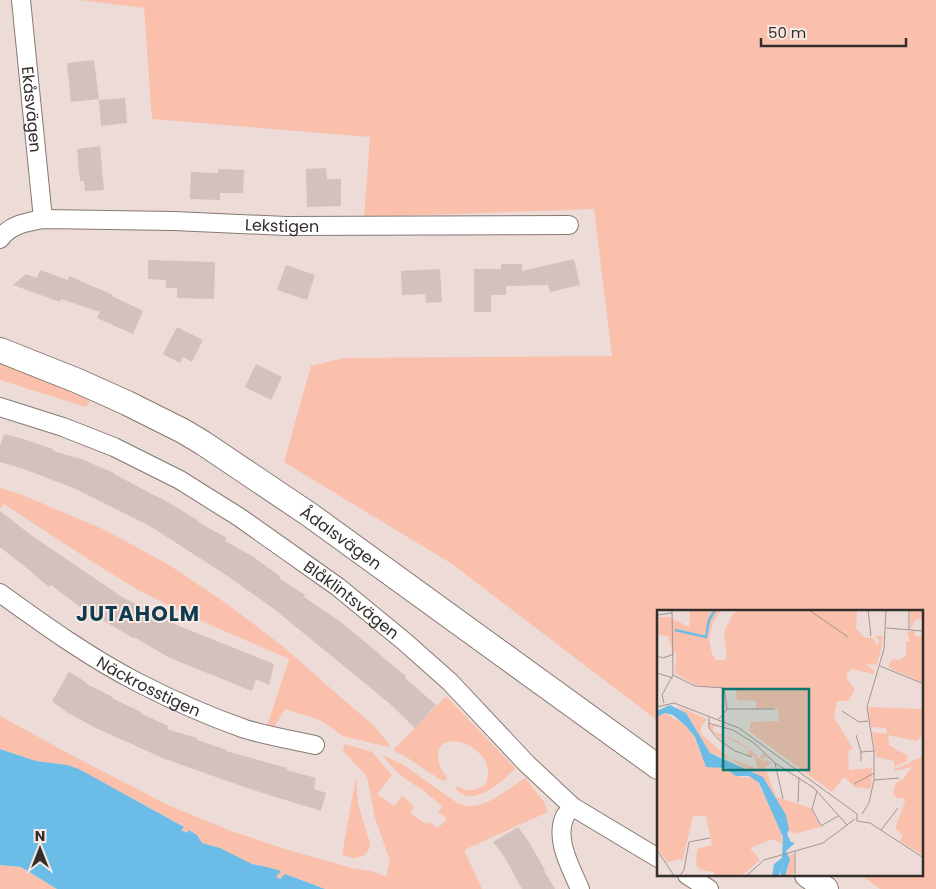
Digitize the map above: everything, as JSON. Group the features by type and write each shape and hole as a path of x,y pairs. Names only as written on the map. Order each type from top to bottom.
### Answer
{"main road":[{"name":"Ådalsvägen","path":"0,350 127,403 203,443 310,515 657,767"},
{"path":"808,876 826,889"}],"street":[{"name":"Ekåsvägen","path":"21,0 43,219"},
{"name":"Lekstigen","path":"0,239 4,234 22,224 43,219 174,221 286,226 569,225"},
{"name":"Blåklintsvägen","path":"0,407 63,427 114,447 180,480 239,517 338,587 404,642 450,682 527,764 573,807 657,857"},
{"name":"Näckrosstigen","path":"0,593 64,638 136,682 246,729 315,745"},
{"path":"573,807 565,817 562,832 563,850 580,889"},
{"path":"689,876 709,889"}],"shaded area":[{"path":"80,0 936,0 936,889 880,889 863,876 924,876 924,610 657,610 657,720 452,564 284,462 311,366 344,358 612,356 594,209 364,217 370,137 152,119 144,8"},
{"path":"0,363 90,401 86,407 0,380"},
{"path":"0,488 20,494 105,530 169,565 230,606 281,645 375,727 390,745 388,747 343,736 320,720 285,709 274,727 270,728 267,726 289,659 199,620 138,590 4,504 0,508"},
{"path":"446,696 515,768 500,782 475,796 467,796 455,789 457,786 471,790 485,785 488,772 485,761 478,752 468,745 447,742 440,747 438,759 447,777 445,781 394,751"},
{"path":"0,716 168,805 231,831 288,850 352,868 372,871 386,877 390,861 375,818 367,777 343,751 345,744 372,752 392,775 377,794 394,806 402,796 414,806 410,813 426,824 429,822 438,828 447,819 438,812 442,806 404,778 382,755 402,764 459,804 467,806 476,806 490,801 525,778 544,802 548,812 464,850 482,889 325,889 286,874 280,879 276,877 280,871 252,864 220,848 202,843 197,835 190,830 187,834 181,830 183,826 79,769 67,765 36,761 0,749"},
{"path":"356,777 358,804 370,843 369,849 364,856 353,858 342,855"},
{"path":"0,865 21,867 57,889 0,889"}],"water":[{"path":"0,749 36,761 67,765 79,769 184,827 181,830 187,833 189,830 197,835 202,843 220,848 252,864 281,871 276,877 280,879 285,874 325,889 57,889 21,867 0,865"}],"building":[{"path":"94,60 99,99 71,102 67,63"},
{"path":"125,98 127,123 101,126 99,100"},
{"path":"100,146 104,190 85,191 84,181 80,181 77,149"},
{"path":"326,168 327,179 341,179 341,206 307,207 306,169"},
{"path":"218,169 244,170 243,193 220,193 220,200 190,199 191,172 218,173"},
{"path":"574,259 580,285 550,292 548,285 506,286 506,295 491,295 491,312 474,312 474,269 501,269 501,264 522,264 522,271"},
{"path":"148,260 215,262 214,299 177,298 177,288 166,288 166,280 148,279"},
{"path":"286,265 315,275 307,300 277,290"},
{"path":"440,269 442,302 426,303 425,294 402,295 401,271"},
{"path":"40,270 68,280 69,276 113,295 143,311 133,334 97,318 100,312 61,299 60,302 13,285 26,274 37,278"},
{"path":"177,327 203,340 192,362 183,357 180,363 163,354"},
{"path":"256,364 282,377 271,400 245,387"},
{"path":"4,434 53,449 53,451 81,459 114,473 171,504 227,538 225,541 252,556 280,576 279,578 305,595 304,597 338,620 406,676 405,678 436,705 415,728 389,703 274,609 229,577 150,526 76,489 0,462 0,446"},
{"path":"0,511 31,535 122,597 179,626 274,664 269,685 256,679 252,691 170,658 80,607 51,585 49,587 0,547"},
{"path":"69,672 112,698 168,726 167,729 197,738 197,740 226,751 316,778 314,789 326,793 321,811 247,788 165,759 96,728 68,713 52,701"},
{"path":"518,827 529,842 555,889 522,889 504,856 493,842"}],"district":[{"name":"JUTAHOLM","path":"138,614"}]}
